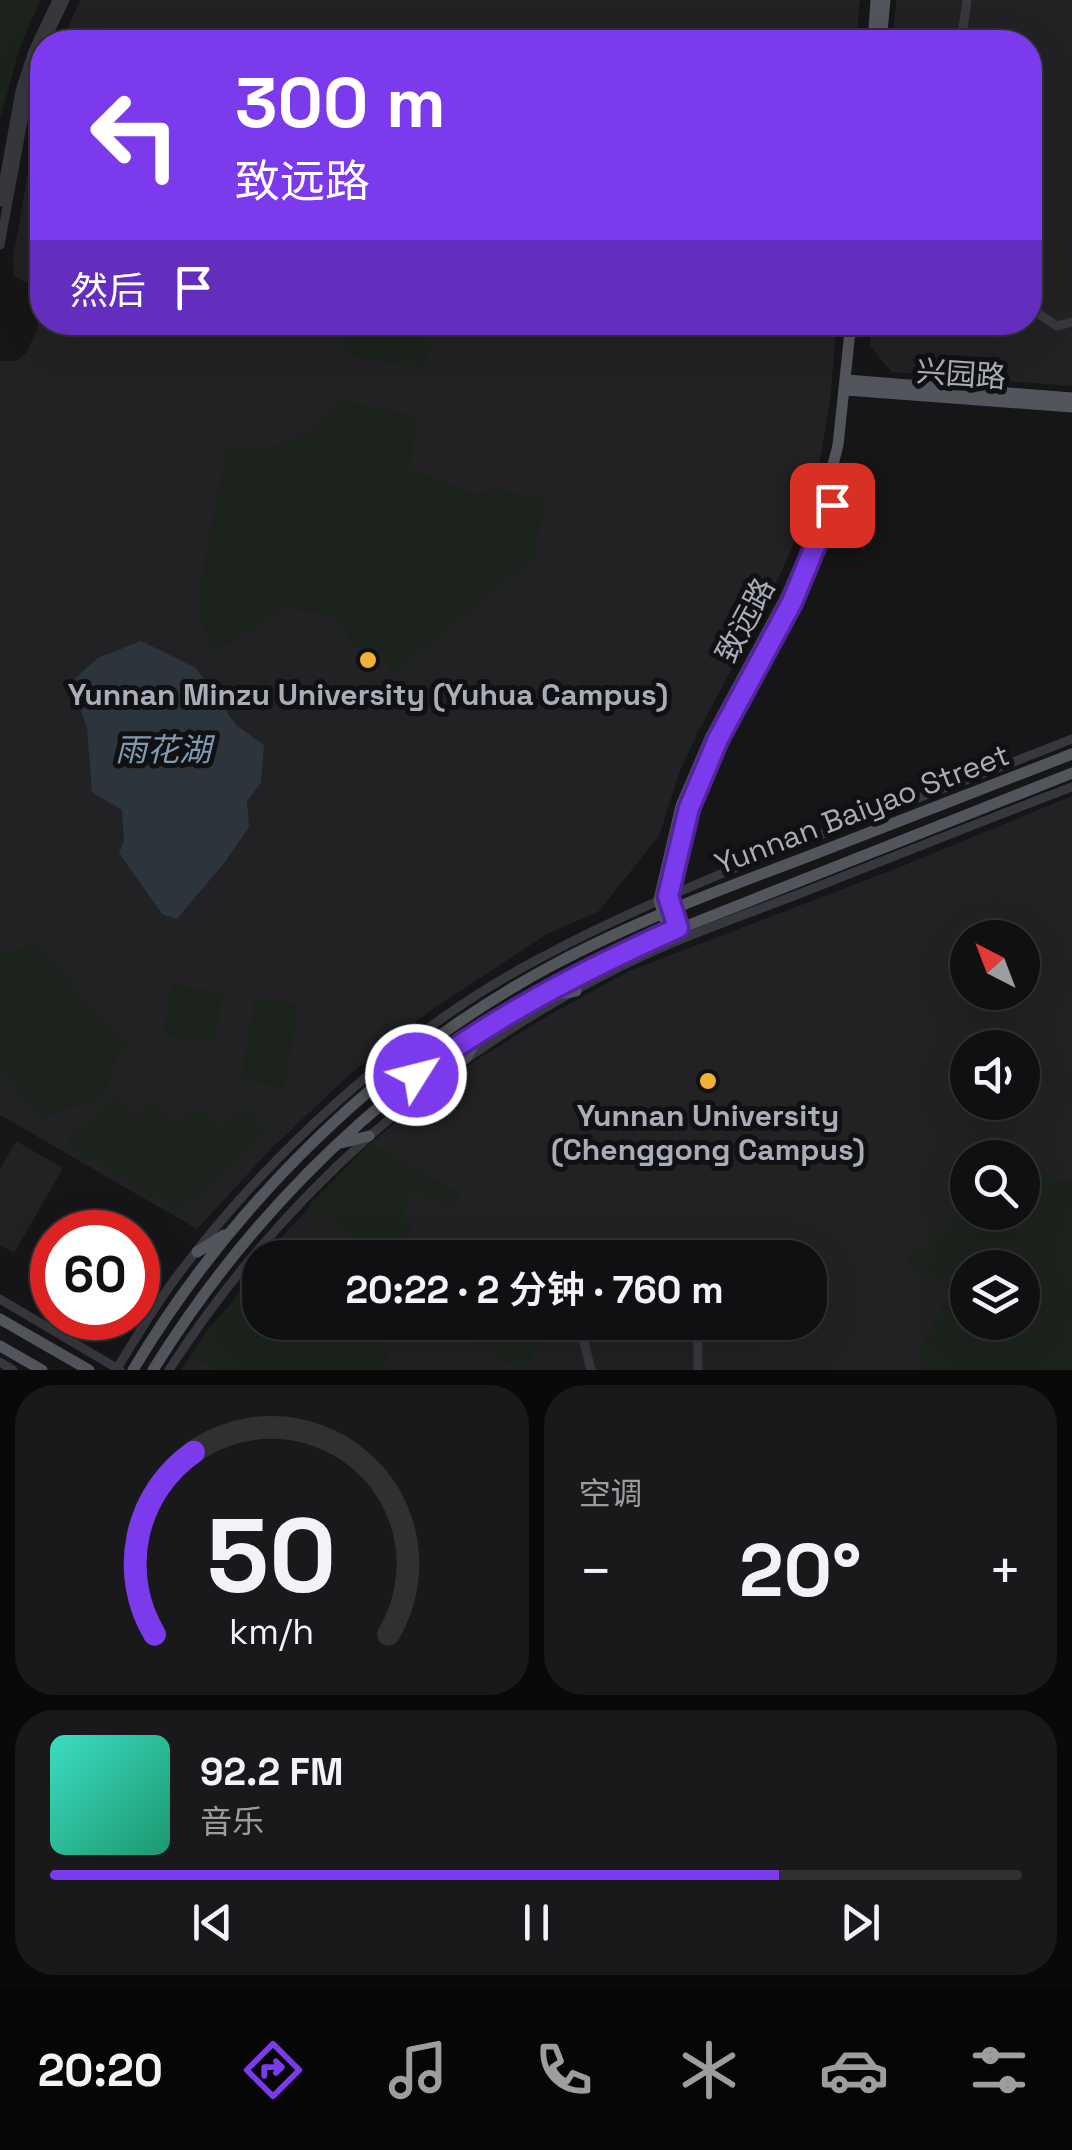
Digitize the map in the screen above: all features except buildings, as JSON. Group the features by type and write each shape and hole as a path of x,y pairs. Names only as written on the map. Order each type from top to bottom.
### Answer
{"main road":[{"path":"874,30 876,0"},
{"path":"882,30 884,0"},
{"name":"致远路","path":"664,905 670,844 694,772 785,599 818,524 831,481 850,385 854,335"},
{"name":"兴园路","path":"850,385 1072,398"},
{"name":"兴园路","path":"850,385 1072,407"},
{"name":"Yunnan Baiyao Street","path":"133,1370 200,1268 325,1132 406,1063 525,981 664,905 718,890 1072,754"},
{"name":"Yunnan Baiyao Street","path":"153,1370 248,1237 337,1144 416,1075 483,1028 631,948 1072,773"},
{"path":"718,890 717,902 726,909"},
{"path":"664,905 674,930"},
{"path":"624,930 634,938 631,948"},
{"path":"531,999 576,991"},
{"path":"466,1058 483,1028"},
{"path":"337,1144 368,1136"},
{"path":"196,1252 236,1227"},
{"path":"0,1317 88,1370"},
{"path":"151,1341 156,1349 165,1350"},
{"path":"0,1347 42,1370"}],"street":[{"path":"43,30 57,0"},
{"path":"51,30 65,0"},
{"path":"962,30 966,0"},
{"path":"0,202 20,92 30,60"},
{"path":"0,245 30,92"},
{"path":"1042,316 1057,326 1072,322"},
{"path":"0,1299 118,1369 196,1252 316,1122 399,1052 518,971 664,905 1072,739"},
{"path":"169,1370 260,1247 368,1136 466,1058 576,991 672,944 1072,787"},
{"path":"584,1340 591,1370"},
{"path":"696,1340 698,1370"},
{"path":"0,1362 14,1370"}],"shaded area":[{"path":"0,0 40,0 19,50 0,119"},
{"path":"80,0 860,0 857,30 67,30"},
{"path":"896,0 1072,0 1072,386 892,372 870,346 870,335 1042,335 1042,30 894,30"},
{"name":"Yunnan Minzu University (Yuhua Campus)","path":"30,161 30,284 14,276 13,257"},
{"name":"Yunnan Minzu University (Yuhua Campus)","path":"34,335 835,335 820,460 804,519 775,587 680,771 659,836 598,912 547,934 433,1009 349,1075 270,1150 197,1229 0,1115 0,361 17,361 27,352"},
{"path":"340,335 432,335 425,369 348,355"},
{"path":"339,400 417,416 409,470 444,480 461,490 478,493 497,489 546,498 533,559 393,673 381,657 369,665 333,615 282,609 215,652 203,631 198,597 227,444 260,447 290,440 316,424"},
{"name":"Yunnan University (Chenggong Campus)","path":"1072,796 1072,1370 181,1370 242,1288 242,1340 827,1340 827,1240 279,1240 370,1143 476,1060 629,971"},
{"path":"32,940 128,1048 117,1057 102,1095 45,1120 0,1069 0,951 21,950"},
{"path":"172,984 223,993 214,1044 163,1034"},
{"path":"255,998 299,1005 284,1088 241,1080"},
{"path":"115,1098 134,1119 155,1101 177,1125 199,1106 220,1129 245,1108 267,1133 175,1214 156,1192 148,1199 126,1174 117,1180 96,1156 88,1161 68,1139"},
{"path":"16,1141 63,1168 39,1210 30,1210 30,1225 14,1253 0,1245 0,1169"},
{"path":"370,1143 460,1193 453,1211 411,1188 404,1217 412,1229 407,1240 355,1240 309,1205"},
{"path":"1040,1176 1072,1181 1072,1370 920,1370 921,1343 950,1294 950,1340 1040,1340 1040,1250 950,1250 950,1291 906,1262 950,1224 950,1230 1040,1230"},
{"path":"242,1288 242,1340 385,1340 391,1370 215,1370 190,1355"},
{"path":"473,1340 542,1340 525,1368 518,1368"}],"water":[{"name":"雨花湖","path":"141,641 196,668 236,725 264,745 261,783 247,801 249,827 177,919 162,914 119,853 124,840 122,810 92,792 87,728 71,682 98,658"}],"place":[{"name":"Yunnan Minzu University (Yuhua Campus)","path":"368,660"},
{"name":"Yunnan University (Chenggong Campus)","path":"708,1081"}],"route":[{"path":"416,1075 483,1028 562,981 678,928 668,896 689,808 718,739 810,564 832,505"}]}
